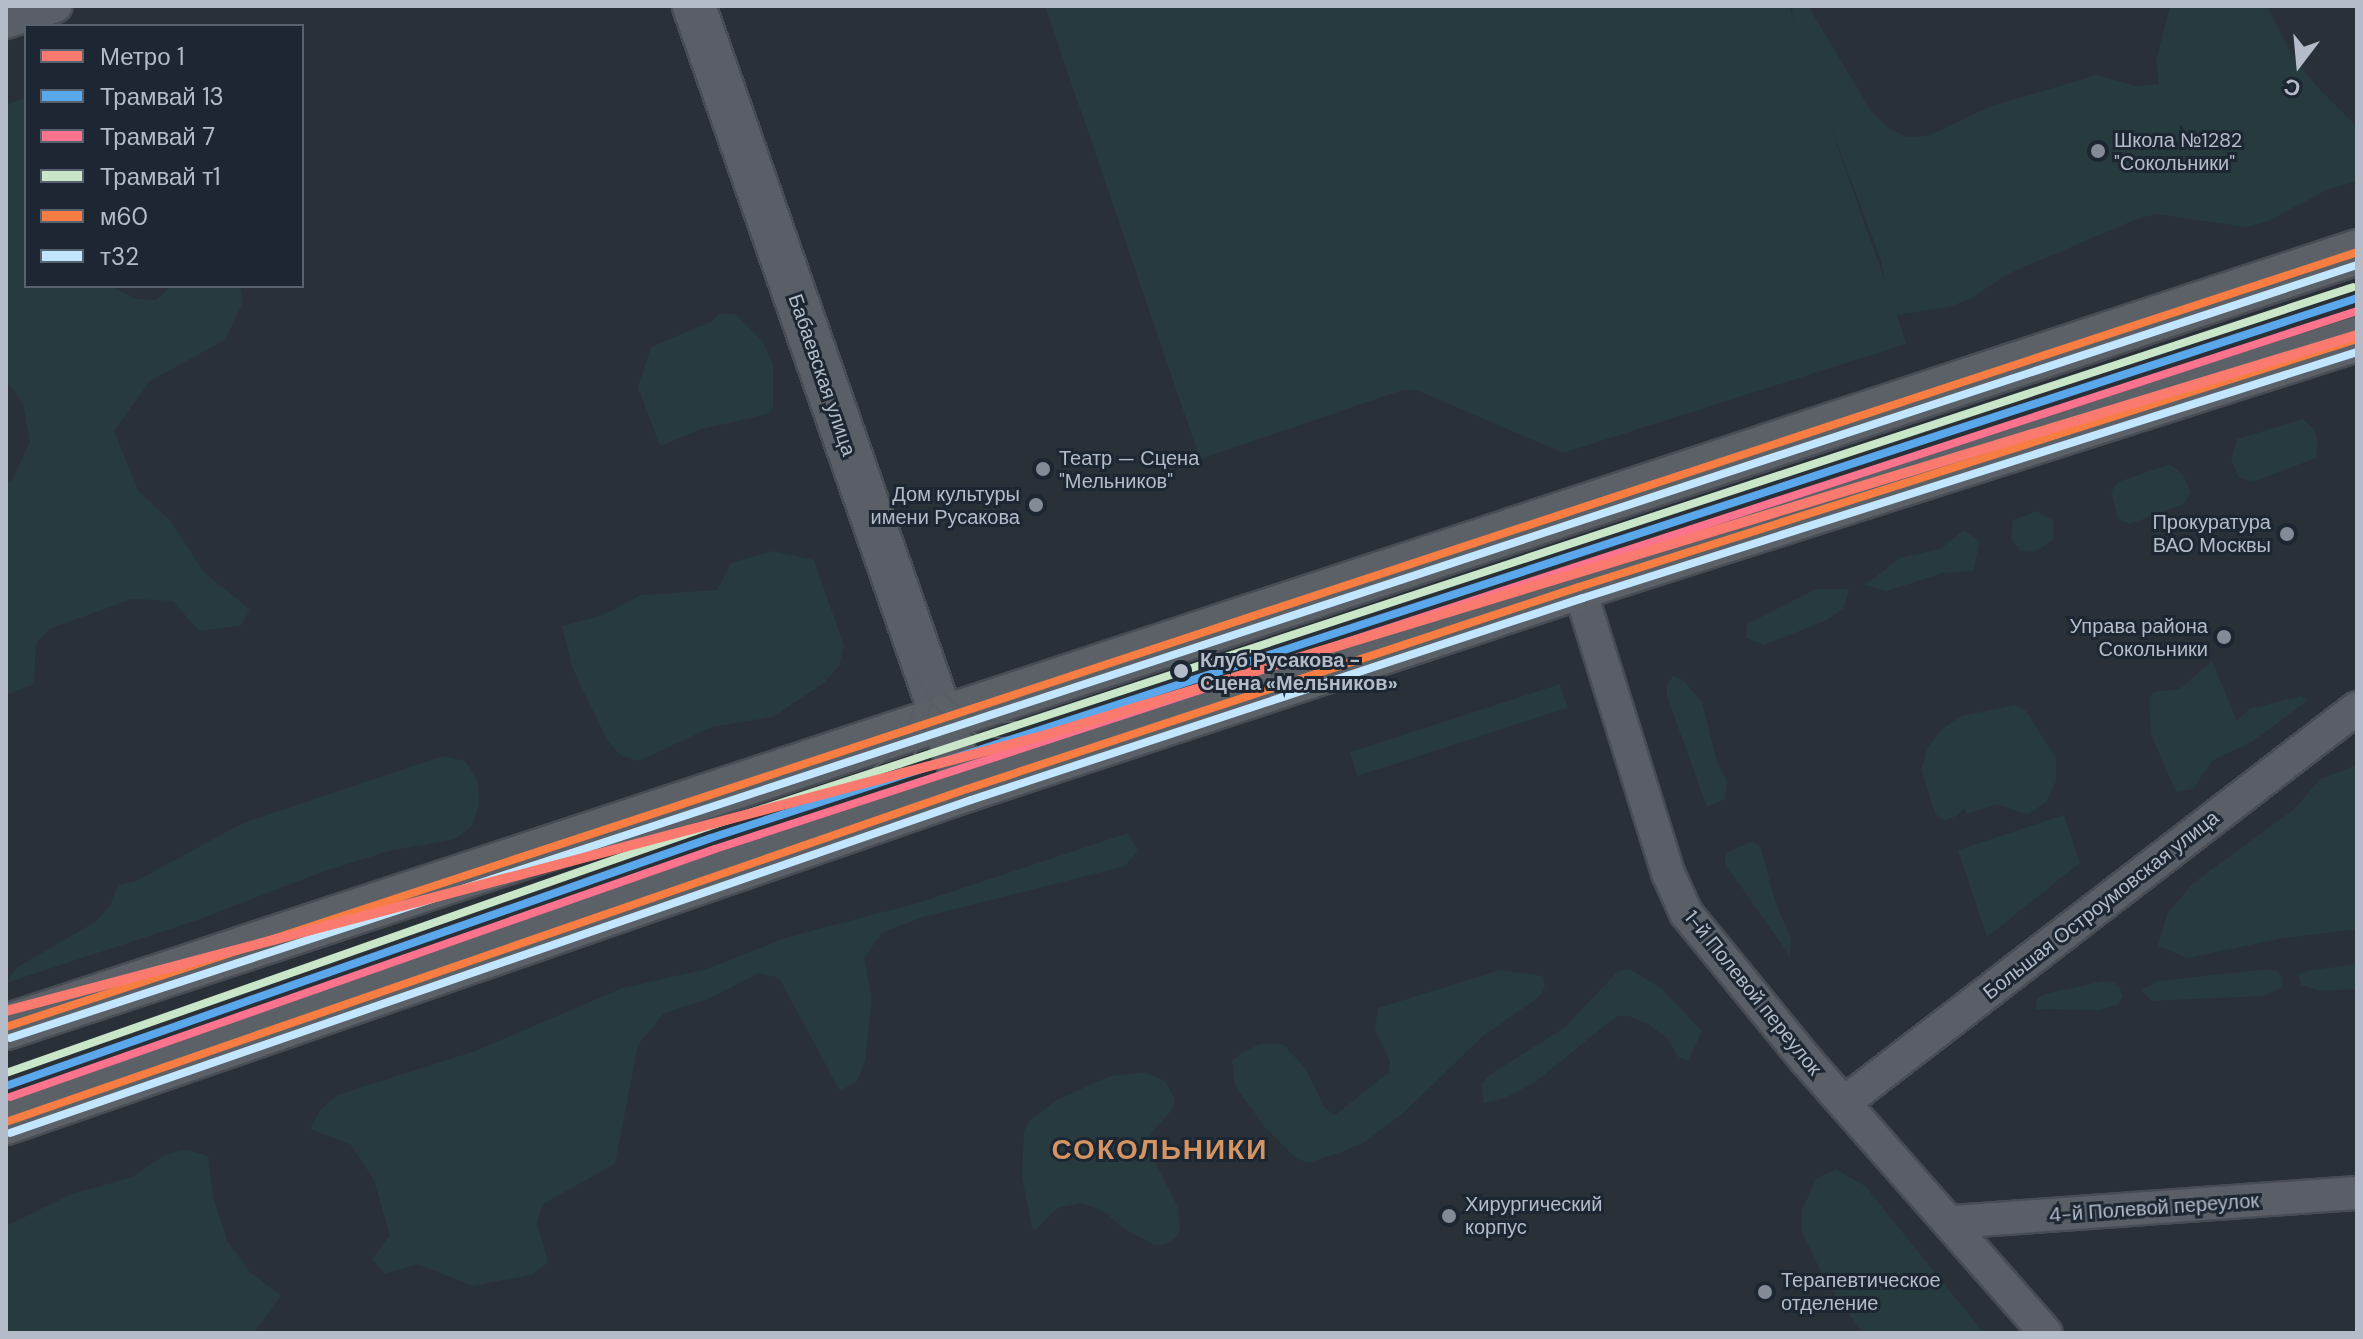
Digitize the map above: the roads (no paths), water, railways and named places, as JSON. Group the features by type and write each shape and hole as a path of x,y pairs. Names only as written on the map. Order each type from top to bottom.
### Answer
{"main road":[{"path":"6,1027 2357,252"},
{"path":"6,1122 967,789 1579,587 2357,339"}],"street":[{"path":"6,22 56,6"},
{"name":"Бабаевская улица","path":"694,6 967,789"},
{"name":"1-й Полевой переулок","path":"1579,587 1678,898 1699,930 2046,1333"},
{"name":"Большая Остроумовская улица","path":"1845,1102 2357,708"},
{"name":"4-й Полевой переулок","path":"1952,1222 2357,1193"}],"tram line":[{"path":"685,6 915,672 932,704 952,722 978,735 1001,738 1023,736"},
{"path":"707,6 941,691 964,712 989,721 1019,722"},
{"name":"т1","path":"6,1073 707,827 2353,287"},
{"name":"13","path":"6,1086 711,838 2357,298"},
{"name":"7","path":"10,1097 715,849 2357,311"},
{"path":"873,769 894,752 907,730 915,704 915,680"},
{"path":"887,781 914,756 927,724 932,697"}],"metro line":[{"name":"1","path":"6,1011 1039,737 2357,335"}],"place":[{"name":"Школа №1282 \"Сокольники\"","path":"2098,151"},
{"name":"Театр — Сцена \"Мельников\"","path":"1043,469"},
{"name":"Дом культуры имени Русакова","path":"1036,505"},
{"name":"Прокуратура ВАО Москвы","path":"2287,534"},
{"name":"Управа района Сокольники","path":"2224,637"},
{"name":"Клуб Русакова - Сцена «Мельников»","path":"1181,671"},
{"name":"Хирургический корпус","path":"1449,1216"},
{"name":"Терапевтическое отделение","path":"1765,1292"}],"district":[{"name":"СОКОЛЬНИКИ","path":"1160,1150"}]}
